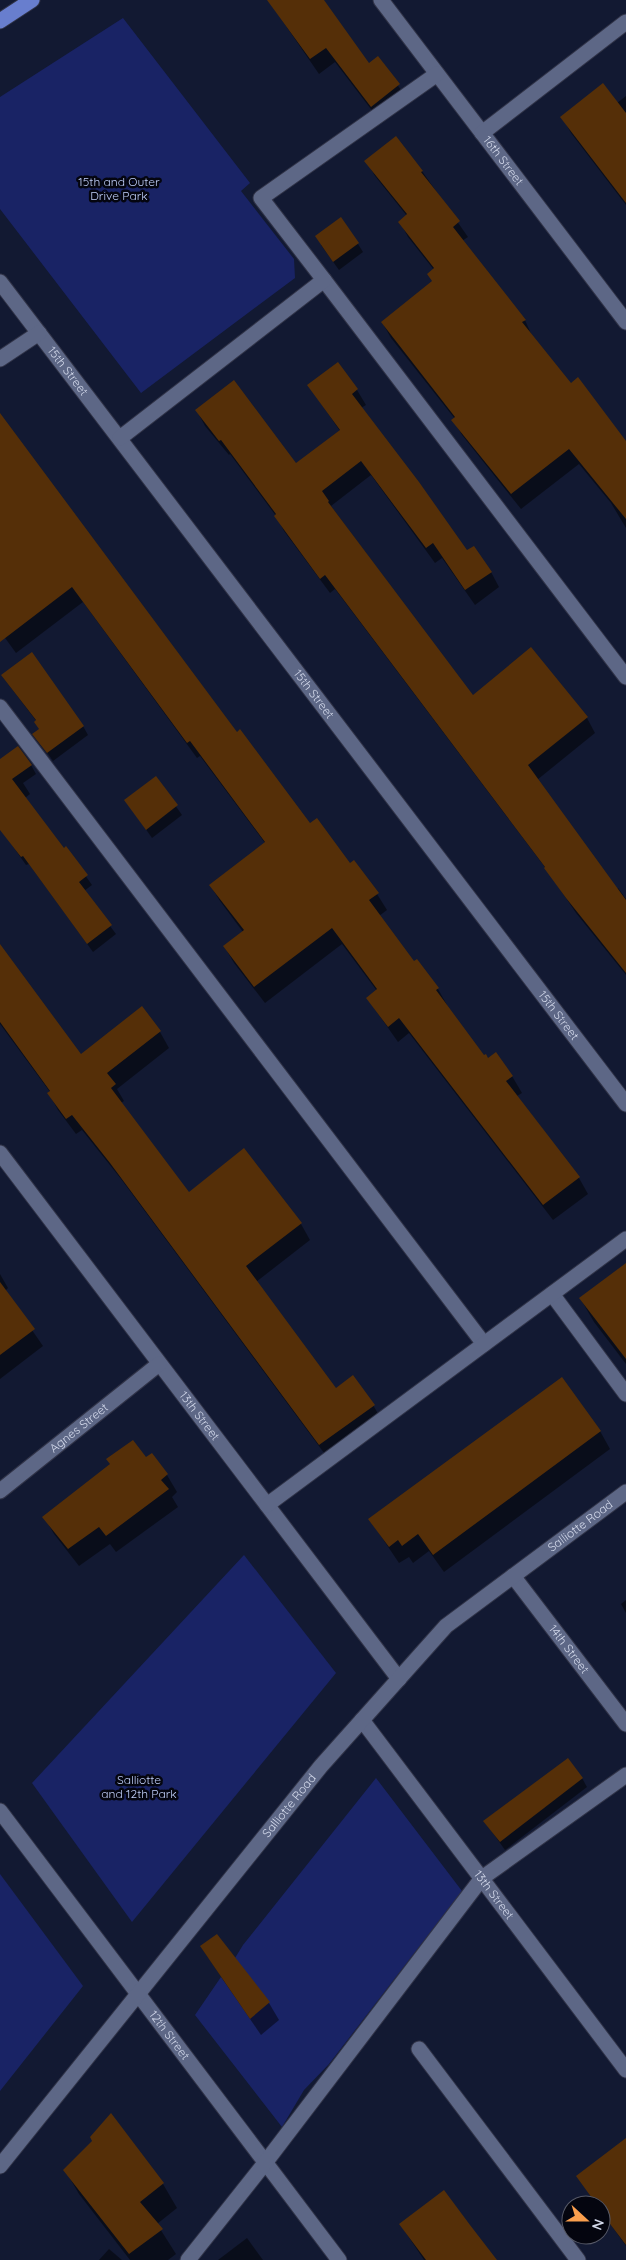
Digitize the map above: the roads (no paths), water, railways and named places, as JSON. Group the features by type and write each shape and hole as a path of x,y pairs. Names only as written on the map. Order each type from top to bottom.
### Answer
{"main road":[{"path":"0,21 32,0"}],"street":[{"name":"16th Street","path":"381,0 626,322"},
{"path":"482,133 626,22"},
{"path":"437,74 261,198 626,677"},
{"path":"120,438 324,280"},
{"name":"15th Street","path":"0,282 626,1104"},
{"path":"0,359 39,333"},
{"path":"0,707 484,1344"},
{"name":"13th Street","path":"0,1153 399,1679"},
{"path":"267,1505 626,1240"},
{"path":"552,1294 626,1394"},
{"name":"Agnes Street","path":"1,1490 159,1364"},
{"name":"Salliotte Road","path":"0,2166 321,1766 446,1626 626,1492"},
{"name":"14th Street","path":"513,1576 626,1724"},
{"name":"13th Street","path":"362,1720 626,2070"},
{"path":"188,2260 265,2163 482,1878 626,1775"},
{"name":"12th Street","path":"0,1811 338,2260"},
{"path":"419,2049 578,2260"}],"park label":[{"name":"15th and Outer Drive Park","path":"119,189"},
{"name":"Salliotte and 12th Park","path":"139,1787"}]}
